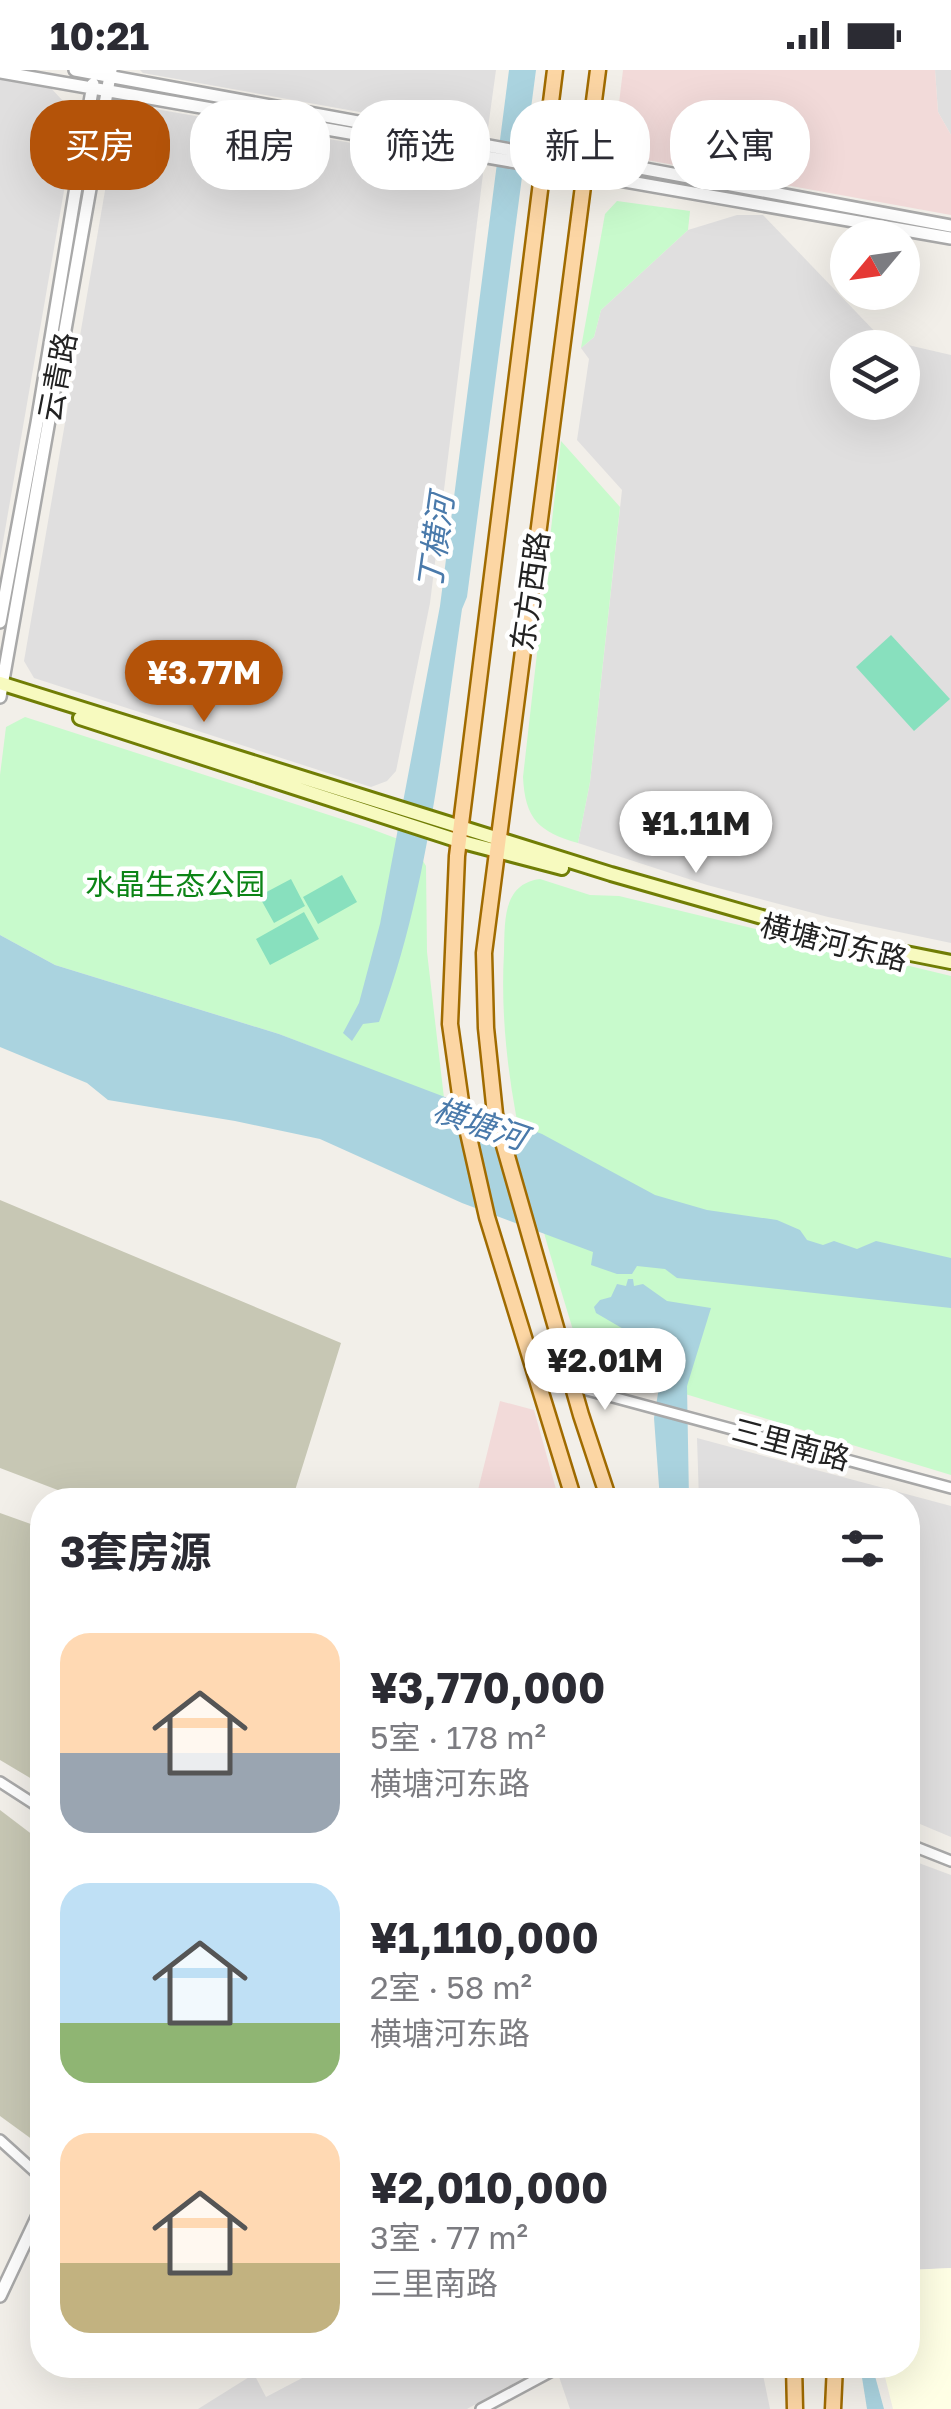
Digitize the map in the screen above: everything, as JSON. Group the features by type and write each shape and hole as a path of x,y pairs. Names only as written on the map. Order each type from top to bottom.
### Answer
{"main road":[{"name":"东方西路","path":"550,100 556,70"},
{"name":"东方西路","path":"594,100 598,70"},
{"name":"东方西路","path":"534,190 460,834 450,1024 461,1102 487,1218 570,1488"},
{"name":"东方西路","path":"572,1386 495,1114 486,1028 484,954 581,190"},
{"name":"横塘河东路","path":"1,690 496,845 847,948 951,966"},
{"path":"572,1386 604,1488"},
{"path":"794,2378 795,2409"},
{"path":"833,2409 834,2378"}],"street":[{"path":"75,70 111,73 510,155"},
{"path":"0,72 109,93 495,152"},
{"name":"云青路","path":"0,622 95,72"},
{"name":"云青路","path":"1,690 111,73"},
{"path":"650,170 951,226"},
{"path":"650,181 951,238"},
{"name":"三里南路","path":"572,1386 951,1488"},
{"path":"0,1782 30,1801"},
{"path":"920,1849 951,1861"},
{"path":"0,2140 30,2167"},
{"path":"0,2296 30,2232"},
{"path":"481,2409 539,2378"}],"shaded area":[{"path":"140,70 496,70 490,113 490,100 350,100 350,110 330,107 330,100 293,100"},
{"path":"623,70 935,70 938,112 951,135 951,215 810,189 810,100 670,100 670,164 650,161 650,100 619,100"},
{"path":"935,70 951,70 951,135 938,112"},
{"path":"0,79 49,86 62,100 30,100 30,190 64,190 0,559"},
{"path":"170,112 190,115 190,190 330,190 330,139 350,143 350,190 481,190 430,603 396,771 387,781 371,787 34,678 24,661 105,190 170,190"},
{"path":"737,215 763,215 830,285 830,310 854,310 873,330 830,330 830,420 920,420 920,348 951,355 951,943 828,917 707,885 578,843 590,782 622,490 577,440 589,359 581,348 594,337 601,310 688,230"},
{"path":"0,1200 341,1343 296,1488 52,1488 0,1468"},
{"path":"500,1401 534,1410 556,1488 478,1488"},
{"path":"697,1438 884,1488 699,1488"},
{"path":"920,1498 951,1506 951,1837 920,1824"},
{"path":"0,1513 30,1524 30,1778 0,1760"},
{"path":"0,1810 30,1833 30,2138 0,2116"},
{"path":"920,1863 951,1875 951,2268 920,2269"},
{"path":"951,2268 951,2409 893,2409 885,2378 920,2378 920,2269"},
{"path":"248,2378 256,2378 266,2397 302,2378 523,2378 467,2409 198,2409"},
{"path":"559,2378 764,2378 770,2409 570,2409"}],"green space":[{"path":"617,201 690,211 688,230 601,310 594,337 581,348 605,214"},
{"path":"561,441 620,507 590,782 578,843 553,834 537,822 527,803 523,777"},
{"path":"891,635 950,699 914,731 856,667"},
{"name":"水晶生态公园","path":"25,717 366,827 406,842 417,851 426,866 427,952 444,1098 279,1034 55,965 0,935 0,775 6,727"},
{"path":"342,875 357,902 318,924 303,897"},
{"path":"291,879 305,906 274,923 259,896"},
{"path":"540,879 590,895 619,896 951,976 951,1475 682,1393 601,1380 585,1369 526,1164 508,1058 504,1005 506,917 518,888"},
{"path":"304,912 319,939 270,965 256,939"}],"water":[{"path":"509,70 536,70 532,100 510,100 510,190 520,190 467,597 422,870 379,1022 363,1024 352,1041 343,1033 359,1003 380,924 440,606"},
{"name":"横塘河","path":"0,935 55,965 279,1034 542,1134 655,1195 707,1210 777,1220 800,1230 807,1240 823,1245 834,1241 857,1249 876,1241 951,1258 951,1308 677,1278 665,1269 637,1266 632,1274 617,1274 591,1265 593,1252 462,1203 320,1139 108,1100 87,1083 0,1047"},
{"path":"628,1279 633,1279 634,1286 643,1284 667,1301 711,1308 687,1386 689,1488 659,1488 654,1418 661,1375 632,1334 596,1313 594,1307 611,1297 617,1284 626,1286"},
{"path":"862,2378 876,2378 884,2409 867,2409"}],"water label":[{"name":"丁横河","path":"435,542"}]}
